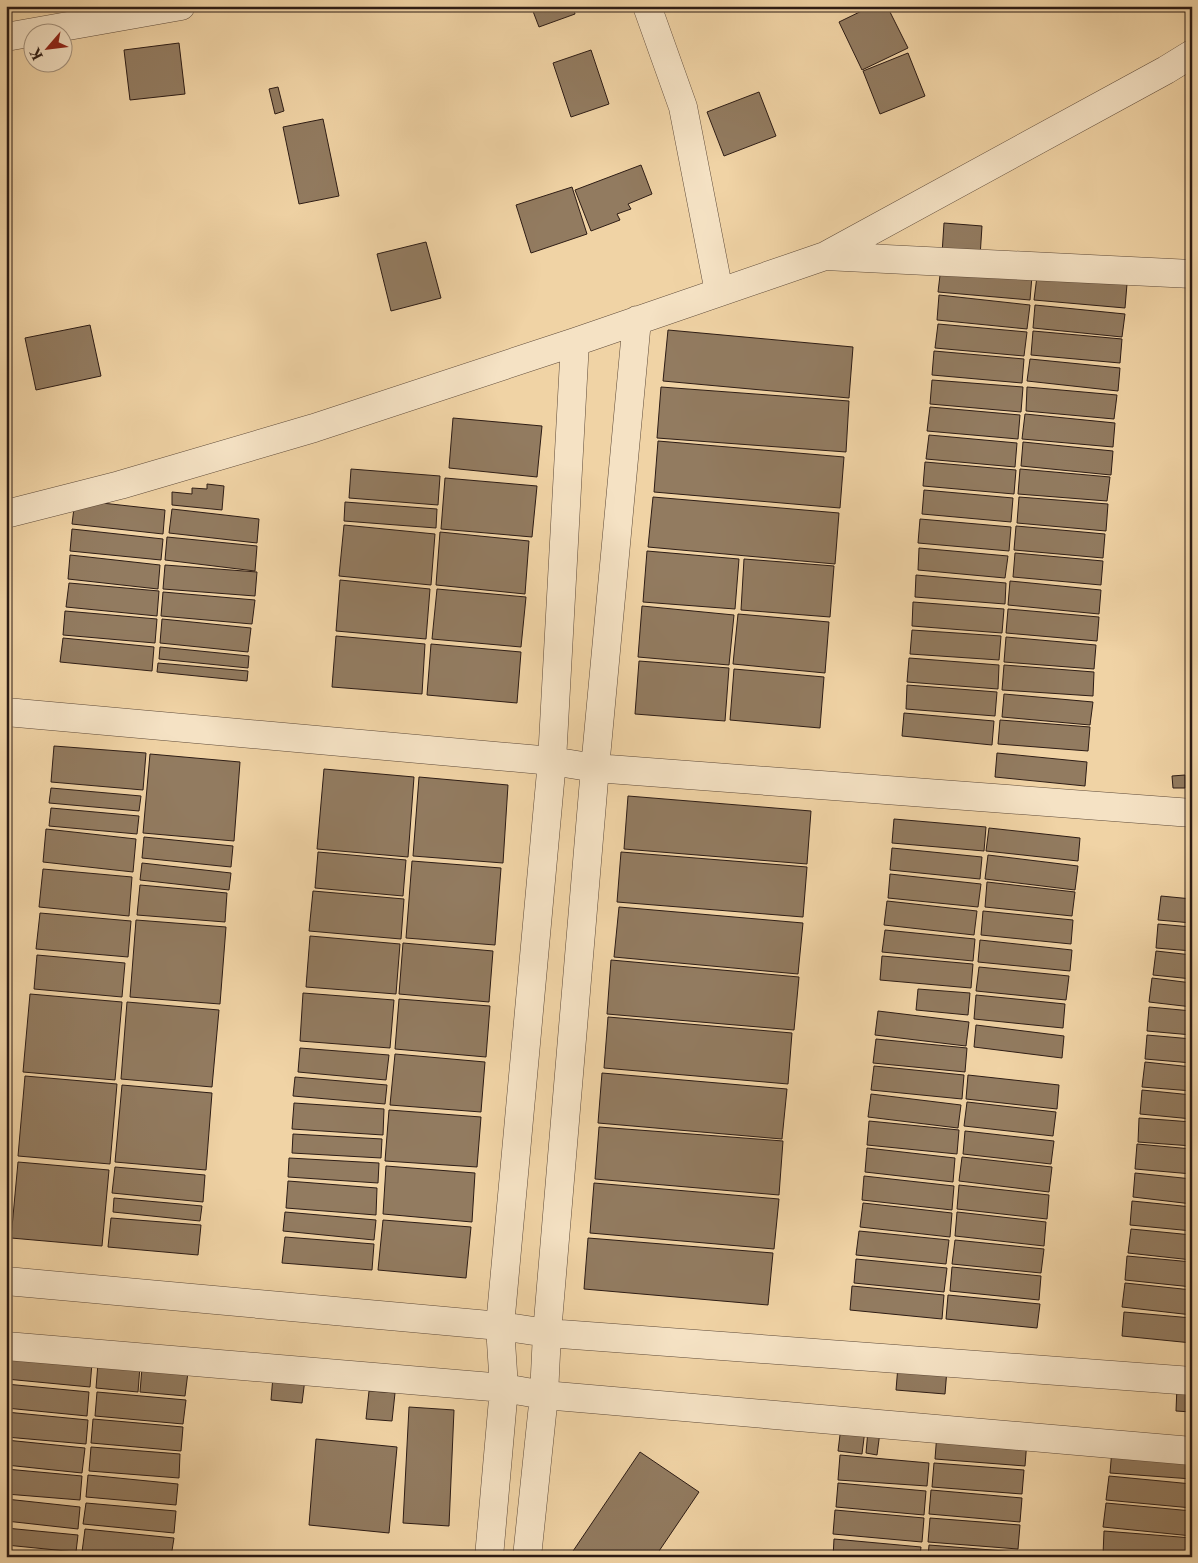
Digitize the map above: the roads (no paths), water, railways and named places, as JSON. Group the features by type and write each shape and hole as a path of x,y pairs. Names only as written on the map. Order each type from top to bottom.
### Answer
{"street":[{"path":"6,36 181,6"},
{"path":"647,6 683,107 719,292"},
{"path":"6,514 120,485 314,428 575,342 825,256 1192,54"},
{"path":"825,256 1192,274"},
{"path":"527,1557 544,1395 547,1333 595,768 637,320"},
{"path":"489,1557 504,1388 500,1326 552,761 575,342"},
{"path":"6,712 552,761 595,768 1192,813"},
{"path":"6,1281 500,1326 547,1333 1192,1381"},
{"path":"6,1346 504,1388 544,1395 1192,1451"}]}
